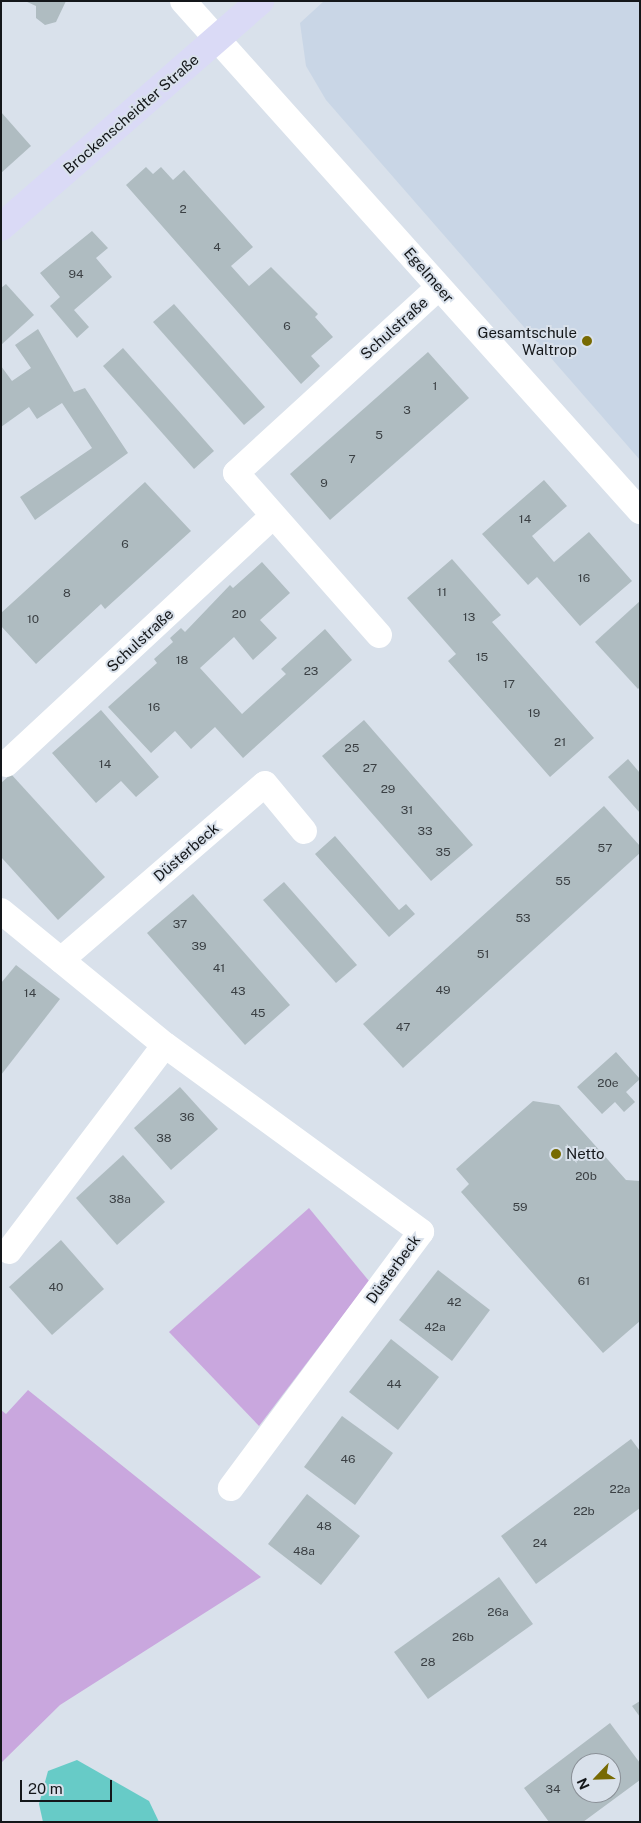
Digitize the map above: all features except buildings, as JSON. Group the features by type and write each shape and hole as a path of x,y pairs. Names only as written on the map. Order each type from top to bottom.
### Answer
{"street":[{"name":"Egelmeer","path":"183,1 219,38 640,511"},
{"name":"Brockenscheidter Straße","path":"1,227 260,1"},
{"name":"Schulstraße","path":"379,635 236,473 439,287"},
{"name":"Schulstraße","path":"6,764 274,516"},
{"name":"Düsterbeck","path":"60,960 264,784 304,831"},
{"name":"Düsterbeck","path":"4,920 60,960 165,1045 421,1232 231,1488"},
{"path":"9,1251 165,1045"}],"shaded area":[{"name":"Gesamtschule Waltrop","path":"324,1 640,1 640,460 326,100 306,66 300,23"},
{"path":"309,1208 369,1281 259,1426 169,1332"},
{"path":"28,1390 261,1577 60,1705 1,1763 1,1410 6,1414"},
{"path":"77,1760 149,1801 159,1822 43,1822 39,1804 48,1771"}],"place":[{"name":"Gesamtschule Waltrop","path":"587,341"},
{"name":"Netto","path":"556,1154"}]}
